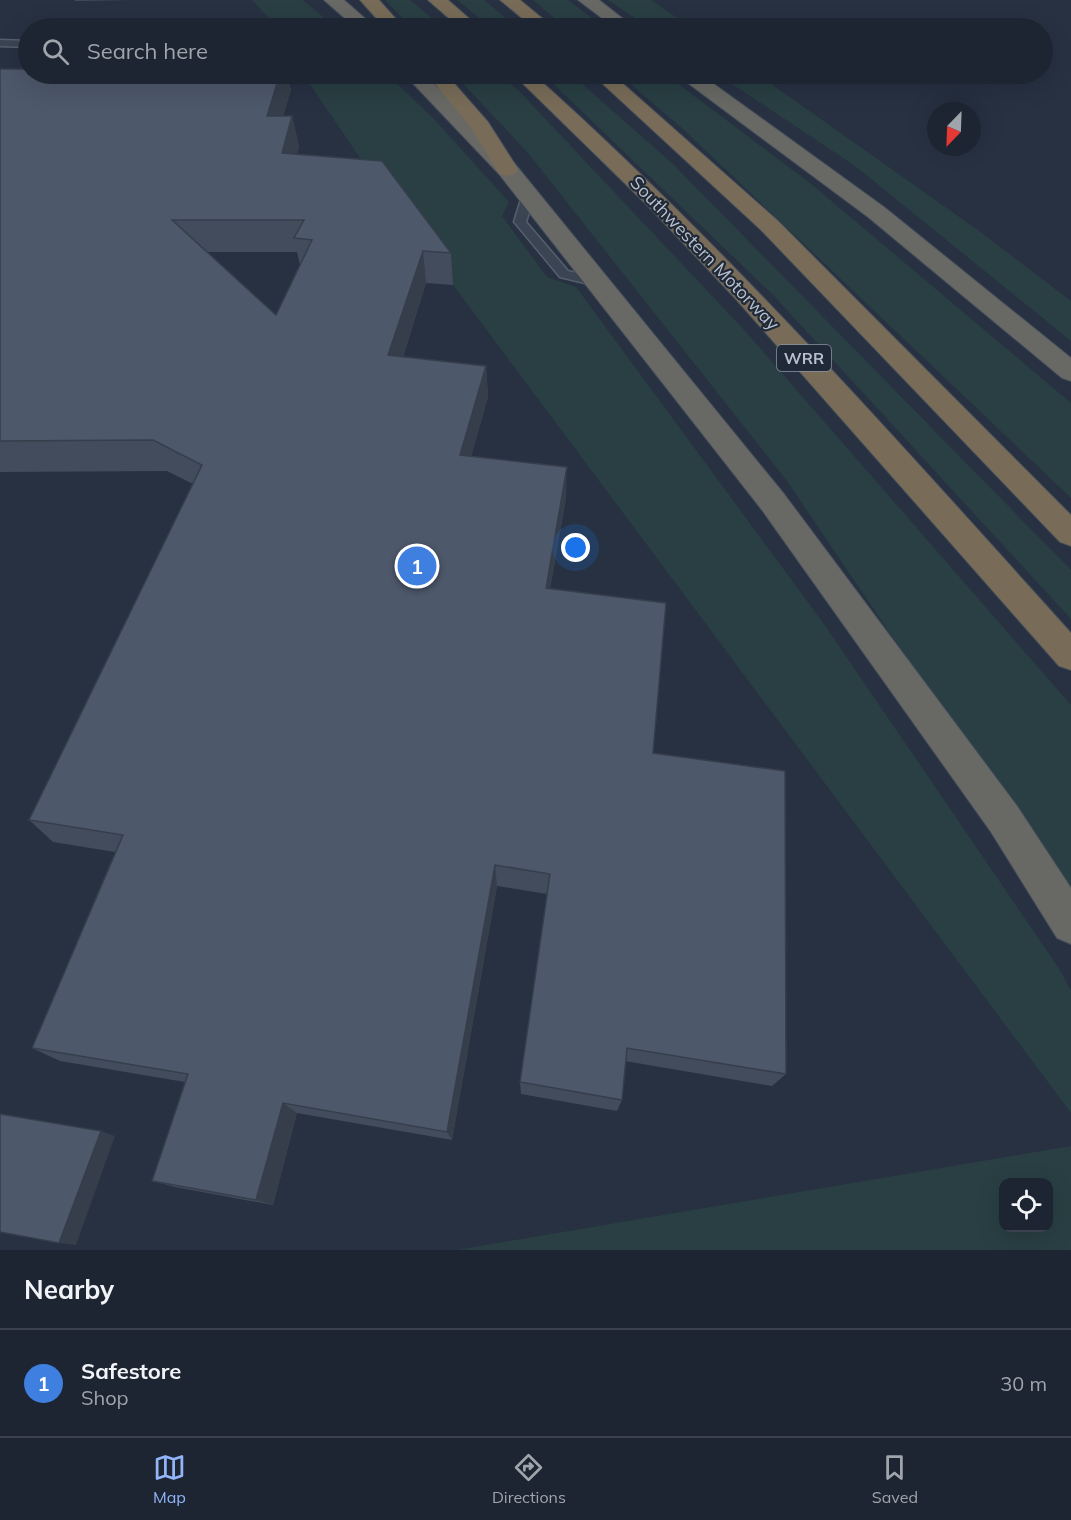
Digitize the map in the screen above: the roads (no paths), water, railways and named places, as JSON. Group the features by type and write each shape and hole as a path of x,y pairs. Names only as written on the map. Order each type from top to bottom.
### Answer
{"highway":[{"path":"333,0 355,18"},
{"path":"369,0 386,18"},
{"path":"437,0 459,18"},
{"path":"509,0 534,18"},
{"path":"518,0 537,18"},
{"path":"587,0 612,18"},
{"path":"423,84 507,169"},
{"path":"444,84 481,126 507,169 773,502 1004,819 1071,924"},
{"name":"Southwestern Motorway","path":"533,84 570,116 683,228 804,358 1071,656"},
{"path":"612,84 770,225 1071,534"},
{"path":"702,84 876,212 1071,372"}],"lane":[{"path":"0,43 18,44"}],"place":[{"name":"Safestore","path":"417,566"}]}
